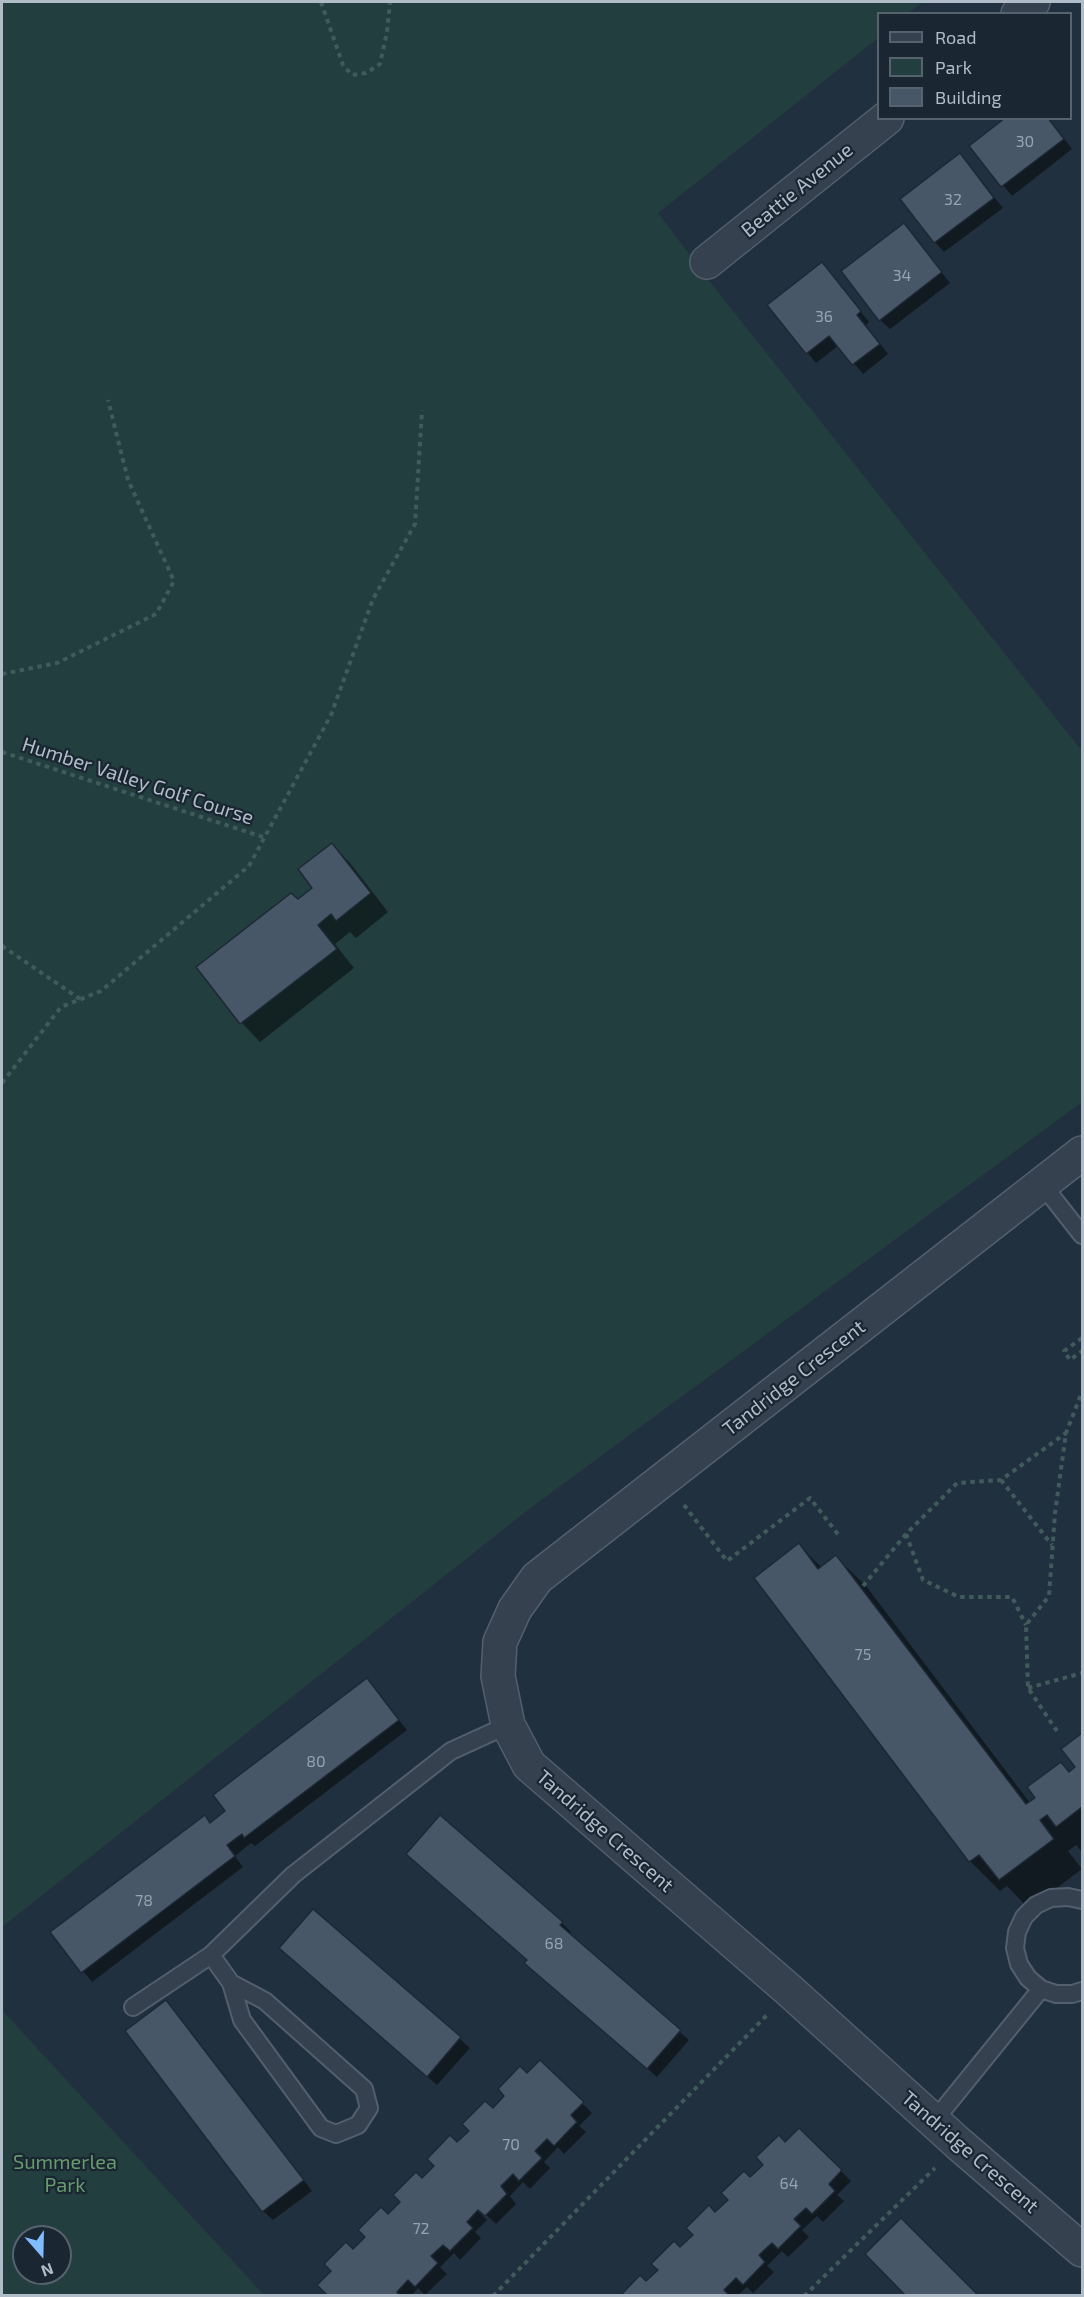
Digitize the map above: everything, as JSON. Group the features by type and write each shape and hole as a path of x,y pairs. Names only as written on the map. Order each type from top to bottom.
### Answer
{"street":[{"path":"1020,12 1033,2"},
{"name":"Beattie Avenue","path":"707,262 884,120"},
{"name":"Tandridge Crescent","path":"1083,1153 537,1578 515,1609 500,1642 498,1676 507,1725 529,1765 790,1991 959,2144 1083,2250"}],"lane":[{"path":"1042,1184 1083,1235"},
{"path":"133,2007 211,1955 293,1875 452,1751 507,1725"},
{"path":"1083,1900 1068,1896 1051,1898 1036,1905 1024,1917 1017,1932 1015,1948 1019,1964 1028,1978 1041,1989 1056,1994 1083,1991"},
{"path":"211,1955 231,1983 242,2020 321,2128 336,2134 358,2125 369,2108 364,2089 265,2001 231,1983"},
{"path":"934,2121 1041,1989"}],"path":[{"path":"321,2 343,65 352,75 366,73 380,64 387,32 390,2"},
{"path":"2,674 57,663 156,614 174,580 128,480 108,400"},
{"path":"2,1083 61,1007 101,991 249,866 331,715 373,599 415,524 422,410"},
{"name":"Humber Valley Golf Course","path":"2,752 266,838"},
{"path":"2,946 80,1000"},
{"path":"1083,1338 1064,1351 1070,1360 1083,1351"},
{"path":"1026,1624 1049,1596 1054,1513 1066,1433 1083,1392"},
{"path":"1076,1411 1083,1415"},
{"path":"863,1586 906,1534 957,1483 1001,1480 1066,1433"},
{"path":"664,1480 727,1562 810,1498 840,1537"},
{"path":"1001,1480 1052,1545"},
{"path":"906,1534 923,1580 959,1597 1012,1597 1026,1624 1029,1688 1057,1731"},
{"path":"1029,1688 1083,1673"},
{"path":"493,2295 790,1991"},
{"path":"804,2295 959,2144"}],"green space":[{"path":"2,2 923,2 909,12 877,12 877,39 658,213 714,287 1082,751 1082,1102 529,1509 2,1927"},
{"name":"Summerlea Park","path":"2,2010 264,2295 2,2295"}],"building":[{"path":"1002,120 1050,120 1064,139 1001,187 969,146"},
{"path":"960,153 994,198 934,243 900,199"},
{"path":"904,223 942,272 879,321 841,271"},
{"path":"822,262 861,311 857,315 880,344 852,365 829,336 806,354 767,305"},
{"path":"332,843 371,893 336,921 331,914 318,925 337,949 240,1024 196,967 291,893 298,899 312,888 298,869"},
{"path":"799,1543 818,1569 836,1555 1026,1804 1035,1798 1027,1787 1061,1762 1069,1772 1075,1767 1061,1749 1082,1733 1082,1807 1056,1827 1047,1815 1040,1820 1054,1839 999,1880 979,1855 969,1862 754,1578"},
{"path":"367,1678 399,1720 244,1838 242,1834 227,1845 235,1856 81,1973 50,1932 205,1815 210,1823 225,1811 213,1795"},
{"path":"440,1815 563,1922 560,1925 681,2030 647,2069 524,1963 527,1960 406,1854"},
{"path":"313,1909 461,2037 427,2077 279,1948"},
{"path":"166,2000 304,2180 262,2212 125,2031"},
{"path":"540,2060 584,2102 571,2115 577,2122 554,2146 547,2139 535,2151 542,2158 519,2181 513,2174 501,2186 507,2194 485,2216 478,2210 467,2222 473,2228 450,2251 443,2245 431,2256 438,2263 415,2287 408,2280 397,2292 400,2296 328,2296 317,2285 331,2271 324,2264 346,2242 353,2249 365,2237 358,2230 381,2207 388,2214 400,2202 393,2195 416,2172 422,2178 434,2166 427,2159 450,2135 457,2142 469,2131 462,2124 485,2101 493,2108 504,2096 498,2089 520,2066 527,2073"},
{"path":"799,2128 842,2170 829,2184 835,2191 812,2214 806,2208 794,2219 801,2226 778,2249 772,2243 759,2255 765,2262 743,2285 736,2278 724,2290 730,2296 620,2296 640,2275 646,2281 658,2270 651,2264 674,2241 680,2247 693,2235 686,2228 709,2205 715,2212 728,2200 721,2193 744,2171 750,2177 763,2165 756,2157 779,2135 785,2142"},
{"path":"901,2218 979,2296 906,2296 865,2254"}]}
